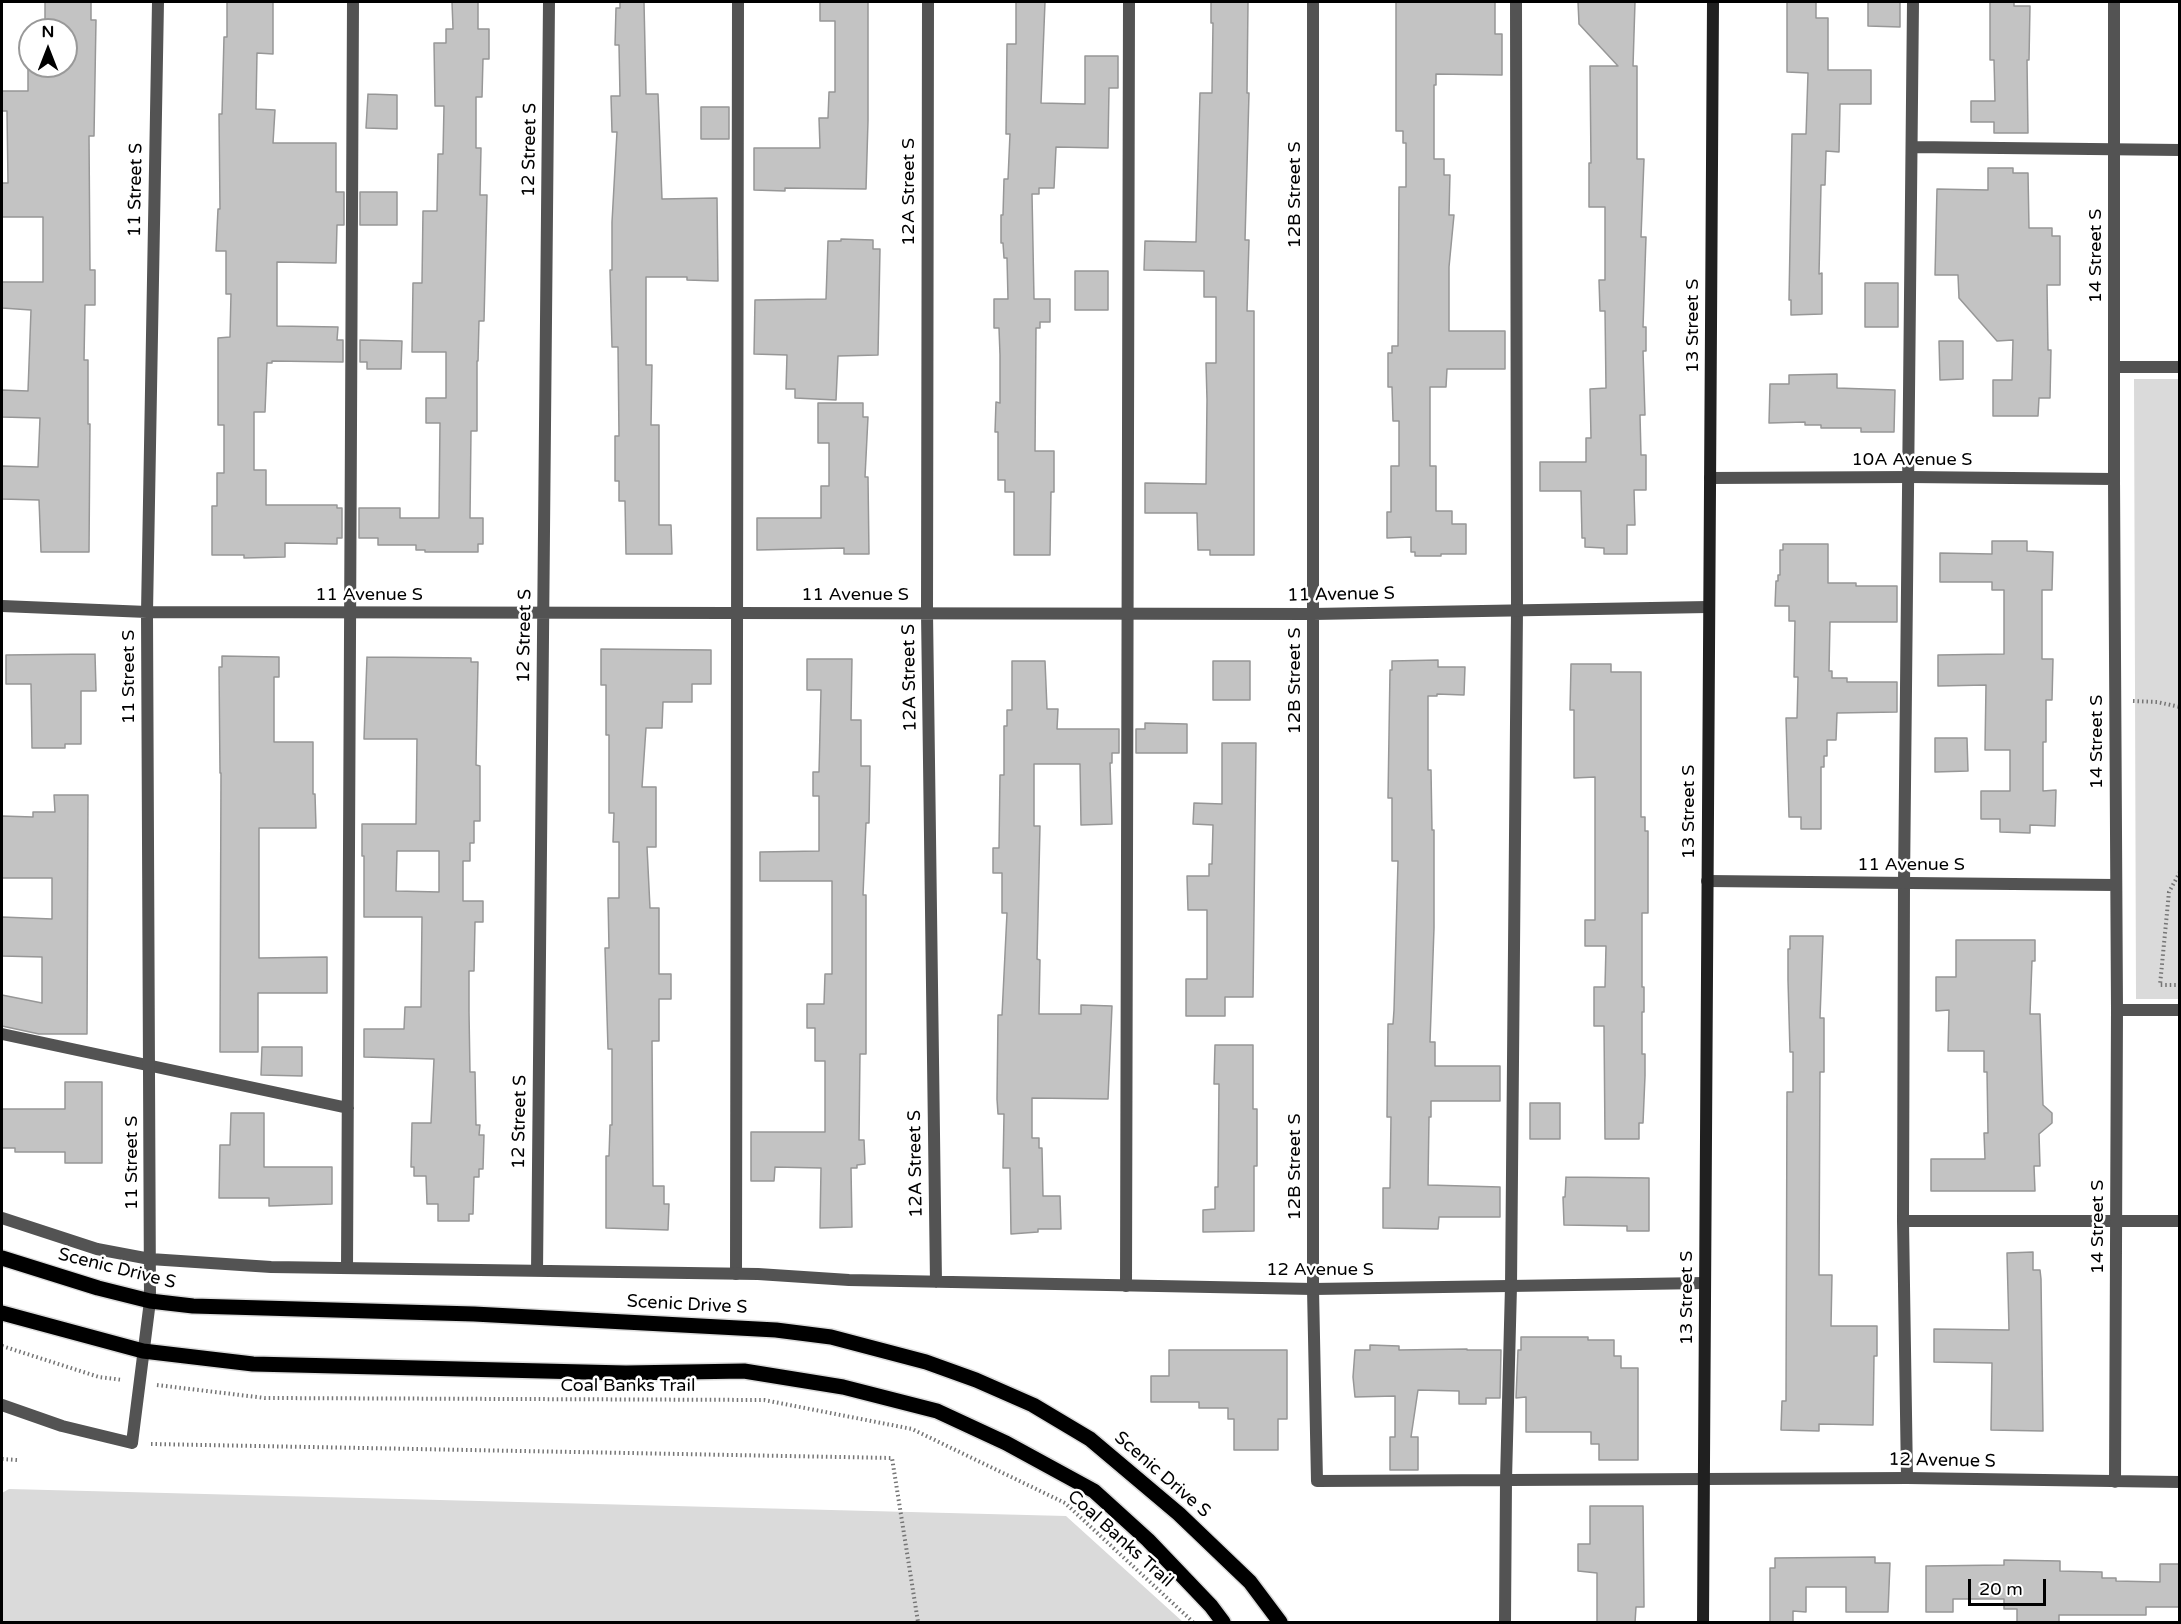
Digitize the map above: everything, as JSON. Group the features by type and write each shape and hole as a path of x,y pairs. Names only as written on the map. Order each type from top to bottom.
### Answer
{"main road":[{"name":"Scenic Drive S","path":"2,1258 98,1288 150,1301 193,1306 474,1314 776,1330 831,1337 926,1362 976,1380 1033,1405 1090,1439 1179,1514 1250,1582 1280,1623"},
{"path":"2,1313 143,1351 253,1364 626,1373 744,1371 843,1387 937,1412 1006,1443 1094,1491 1148,1540 1210,1606 1222,1623"}],"street":[{"name":"11 Street S","path":"132,1443 150,1301 147,612 158,2"},
{"path":"347,1268 353,2"},
{"name":"12 Street S","path":"537,1271 549,2"},
{"path":"736,1274 738,2"},
{"name":"12A Street S","path":"928,2 927,614 936,1282"},
{"path":"1126,1286 1129,2"},
{"name":"12B Street S","path":"1313,2 1313,1289 1317,1481 1506,1480"},
{"path":"1505,1623 1511,1286 1516,610 1515,2"},
{"name":"13 Street S","path":"1704,1623 1713,2"},
{"path":"1907,1478 1903,1221 1904,883 1913,2"},
{"name":"14 Street S","path":"2114,2 2117,1011 2115,1482"},
{"path":"1912,147 2180,150"},
{"path":"2115,367 2180,367"},
{"name":"10A Avenue S","path":"1710,478 2114,479"},
{"name":"11 Avenue S","path":"2,606 147,612 927,614 1313,614 1708,607"},
{"name":"11 Avenue S","path":"1707,882 2115,885"},
{"path":"2117,1011 2180,1011"},
{"path":"2,1034 348,1108"},
{"name":"Scenic Drive S","path":"2,1218 97,1249 150,1259 271,1267 736,1274 936,1282"},
{"path":"1903,1221 2180,1221"},
{"name":"12 Avenue S","path":"936,1282 1313,1289 1705,1283"},
{"path":"2,1405 62,1426 132,1443"},
{"name":"12 Avenue S","path":"1506,1480 1907,1478 2180,1482"}],"path":[{"path":"2115,700 2157,702 2180,706"},
{"path":"2180,872 2169,892 2160,985 2180,985"},
{"name":"Coal Banks Trail","path":"2,1346 99,1377 265,1398 764,1400 912,1429 1065,1503 1193,1623"},
{"path":"132,1443 892,1458 918,1623"},
{"path":"2,1459 17,1460"}],"shaded area":[{"path":"2134,379 2179,379 2179,999 2136,999"},
{"path":"9,1489 1066,1516 1183,1622 2,1622 2,1493"}],"building":[{"path":"45,2 91,2 91,20 96,20 94,136 89,136 90,270 95,270 95,305 85,305 84,360 88,360 88,424 90,424 89,552 41,552 39,500 2,499 2,466 38,467 40,418 2,417 2,390 28,391 31,310 2,308 2,282 43,282 43,217 2,217 2,183 8,183 7,111 2,111 2,91 28,91 28,78 78,78 78,18 45,18"},
{"path":"227,2 273,2 273,54 257,53 256,109 275,110 273,143 336,143 336,192 344,192 344,225 337,225 336,263 277,262 277,326 338,327 337,340 343,340 343,362 272,361 272,363 267,363 265,412 254,412 254,470 266,470 266,505 337,505 337,508 342,508 342,538 337,538 337,544 285,543 285,557 244,558 244,555 212,555 212,506 217,506 217,473 224,473 224,425 218,425 218,338 230,337 231,294 226,294 226,251 216,251 218,209 220,209 219,114 222,114"},
{"path":"452,2 478,2 478,29 489,29 489,59 483,59 482,97 476,97 476,148 481,148 480,195 487,195 484,321 479,321 477,361 477,431 471,431 470,518 483,518 483,544 478,544 478,552 425,552 425,550 416,550 416,545 378,545 378,538 359,538 359,508 400,508 400,518 439,518 440,423 426,423 426,398 446,398 446,352 412,352 413,283 422,283 423,211 437,211 438,154 443,154 444,106 435,106 434,43 446,43 446,29 453,29"},
{"path":"620,2 644,2 646,94 658,94 662,199 717,198 718,281 687,280 687,277 646,277 646,365 652,365 651,425 659,425 659,525 671,525 672,554 626,554 625,501 619,501 619,481 615,481 615,436 619,436 618,347 612,347 610,270 612,270 617,132 612,132 611,96 620,96 619,45 615,45 616,8 620,8"},
{"path":"820,2 868,2 866,189 754,190 754,148 820,148 819,118 828,118 829,92 835,92 835,21 820,21"},
{"path":"1016,2 1045,2 1041,103 1085,104 1085,56 1118,56 1118,88 1109,88 1108,148 1056,147 1054,188 1039,188 1039,194 1032,194 1034,299 1050,299 1050,322 1040,322 1040,328 1036,328 1035,451 1054,451 1050,555 1014,555 1014,492 1005,492 1005,480 998,480 998,432 995,432 996,402 1000,403 1000,355 999,328 994,328 994,299 1008,299 1007,258 1004,258 1003,243 1001,243 1001,215 1003,215 1004,179 1008,179 1010,134 1006,134 1007,44 1016,44"},
{"path":"1211,2 1248,2 1247,93 1249,93 1245,240 1249,240 1247,311 1254,311 1254,555 1210,555 1210,550 1198,550 1197,513 1145,513 1145,483 1206,484 1206,363 1216,363 1216,297 1204,297 1204,271 1144,270 1145,241 1196,242 1200,93 1212,93"},
{"path":"1396,2 1495,2 1495,34 1502,34 1502,75 1436,74 1436,85 1434,85 1434,159 1444,159 1444,175 1450,175 1449,215 1454,215 1449,267 1449,331 1505,331 1505,369 1447,369 1446,387 1430,387 1430,466 1436,466 1436,511 1452,511 1452,524 1466,524 1466,554 1415,556 1415,552 1411,552 1411,537 1387,538 1387,512 1391,512 1391,466 1399,466 1399,421 1393,421 1392,387 1388,387 1388,353 1392,353 1392,346 1398,346 1399,187 1406,187 1406,143 1403,143 1403,131 1396,131"},
{"path":"1578,2 1635,2 1633,66 1637,66 1637,159 1644,159 1641,237 1646,237 1643,327 1646,327 1646,351 1643,351 1645,415 1640,415 1641,455 1646,455 1646,490 1634,490 1635,525 1627,525 1627,554 1604,554 1604,548 1585,547 1585,538 1582,538 1581,491 1540,491 1540,462 1586,462 1586,438 1591,438 1590,389 1606,388 1605,311 1600,311 1599,280 1605,280 1605,207 1589,207 1590,66 1618,66 1579,24"},
{"path":"1787,2 1816,2 1816,18 1828,18 1828,70 1871,70 1871,104 1840,104 1839,152 1826,151 1825,185 1821,185 1819,274 1822,273 1822,314 1791,315 1791,300 1789,300 1792,134 1806,134 1808,73 1787,72"},
{"path":"1868,2 1900,2 1900,27 1868,26"},
{"path":"1990,2 2014,2 2014,6 2030,6 2029,60 2027,60 2028,133 1994,133 1994,122 1971,122 1971,101 1995,101 1994,60 1990,60"},
{"path":"368,94 397,95 397,129 366,128"},
{"path":"701,107 729,107 729,139 701,139"},
{"path":"1988,168 2013,168 2013,173 2028,173 2029,228 2052,228 2052,236 2060,236 2060,285 2047,285 2048,350 2051,350 2050,398 2039,398 2038,416 1993,416 1993,380 2012,380 2013,340 1997,341 1959,298 1958,275 1935,275 1937,189 1988,190"},
{"path":"360,192 397,192 397,225 360,225"},
{"path":"841,239 873,240 873,249 880,249 878,355 838,356 836,400 795,398 795,389 786,389 787,355 754,354 755,300 826,299 828,241 841,241"},
{"path":"1075,271 1108,271 1108,310 1075,310"},
{"path":"1865,283 1898,283 1898,327 1865,327"},
{"path":"360,340 402,341 401,369 367,369 367,362 360,362"},
{"path":"1939,341 1963,341 1963,379 1940,380"},
{"path":"1837,374 1837,388 1895,390 1894,432 1861,432 1861,428 1821,428 1821,425 1805,425 1805,422 1769,423 1770,384 1789,384 1789,375"},
{"path":"818,403 863,403 863,417 868,417 865,477 868,477 869,554 844,554 844,548 757,550 757,518 821,518 821,486 829,486 829,443 818,443"},
{"path":"1992,541 2027,541 2027,551 2053,552 2052,590 2042,590 2042,659 2053,659 2052,700 2046,700 2043,791 2056,790 2055,826 2030,825 2030,833 2000,832 2000,819 1981,819 1981,791 2010,791 2010,750 1985,750 1986,685 1938,686 1938,655 2004,654 2004,590 1992,590 1992,582 1940,582 1940,553 1992,554"},
{"path":"1783,544 1828,544 1828,583 1897,586 1897,622 1830,622 1829,671 1832,671 1832,678 1847,678 1847,682 1897,682 1897,712 1837,713 1836,740 1827,740 1827,756 1824,756 1824,767 1821,767 1821,829 1801,829 1801,817 1789,817 1786,718 1797,718 1798,677 1794,677 1795,621 1789,621 1789,606 1775,606 1776,581 1780,575 1780,550 1783,550"},
{"path":"601,649 711,650 711,684 692,684 692,702 663,702 662,728 646,728 642,787 656,787 656,847 647,847 650,908 659,908 659,974 671,974 671,999 659,999 659,1041 652,1041 653,1186 664,1186 664,1204 669,1204 668,1230 606,1228 606,1156 609,1156 610,1125 612,1125 612,1049 608,1049 605,948 609,948 608,898 619,898 619,842 613,842 614,813 609,813 609,735 606,735 606,685 601,685"},
{"path":"95,654 96,691 81,691 81,744 65,744 65,748 32,748 31,684 6,684 6,655"},
{"path":"222,656 279,657 279,677 274,677 274,742 313,742 313,794 315,794 316,828 259,828 259,958 327,957 327,993 258,993 258,1052 220,1052 219,667 222,667"},
{"path":"367,657 471,658 471,662 478,662 476,765 480,766 480,821 474,821 474,843 470,843 470,861 463,861 463,901 483,901 483,922 475,922 474,971 469,971 469,1012 470,1072 475,1072 476,1125 480,1125 479,1135 484,1135 483,1169 479,1169 479,1177 474,1177 473,1214 469,1214 469,1221 438,1221 438,1204 427,1204 426,1176 414,1176 414,1167 411,1167 412,1123 431,1123 434,1059 364,1057 364,1029 404,1029 405,1007 421,1007 422,917 364,917 362,824 416,824 417,739 364,739","holes":["397,851 439,851 439,892 396,891"]},
{"path":"807,659 852,659 851,720 861,720 861,766 870,766 869,823 866,823 863,895 866,895 866,1054 860,1054 859,1140 864,1140 865,1164 851,1168 852,1227 820,1228 821,1168 775,1167 774,1181 751,1181 751,1132 825,1132 825,1061 815,1061 815,1028 807,1028 807,1004 824,1004 825,974 832,974 832,881 760,881 760,852 819,851 819,796 813,796 813,772 819,772 821,690 807,690"},
{"path":"1438,660 1438,667 1465,667 1464,695 1428,696 1428,770 1431,770 1432,830 1434,830 1434,928 1430,1042 1435,1042 1435,1066 1500,1066 1500,1101 1431,1101 1428,1185 1500,1187 1500,1217 1439,1217 1438,1229 1383,1228 1383,1188 1390,1188 1391,1117 1387,1117 1388,1024 1393,1024 1394,1010 1398,861 1392,861 1392,798 1388,798 1390,670 1392,670 1392,661"},
{"path":"1012,661 1045,661 1047,709 1058,709 1057,729 1119,729 1119,753 1112,753 1112,763 1110,763 1112,824 1081,825 1080,764 1034,764 1034,826 1040,826 1037,959 1040,960 1039,1014 1081,1014 1081,1005 1112,1006 1108,1099 1032,1098 1032,1138 1039,1138 1039,1148 1042,1148 1043,1196 1060,1196 1061,1229 1038,1229 1038,1232 1011,1234 1010,1168 1003,1168 1004,1114 998,1114 997,1099 998,1015 1002,1015 1007,913 1002,913 1002,873 993,873 993,848 999,848 1000,775 1004,775 1004,726 1007,726 1007,710 1012,710"},
{"path":"1213,661 1250,661 1250,700 1213,700"},
{"path":"1571,664 1611,664 1611,672 1641,672 1641,817 1645,817 1645,831 1648,831 1648,913 1642,913 1644,1012 1642,1012 1642,1054 1645,1054 1645,1076 1643,1123 1639,1123 1639,1139 1605,1139 1604,1026 1594,1026 1594,987 1605,987 1606,946 1585,946 1585,920 1595,920 1595,777 1574,778 1574,710 1570,710"},
{"path":"1145,723 1187,724 1187,753 1136,753 1136,729 1145,729"},
{"path":"1935,738 1967,738 1968,771 1935,772"},
{"path":"1222,743 1256,743 1253,997 1225,997 1225,1016 1186,1016 1186,979 1207,979 1207,910 1188,910 1187,876 1209,876 1209,864 1212,864 1213,825 1193,824 1194,803 1222,804"},
{"path":"54,795 88,795 87,1034 39,1034 2,1026 2,995 42,1003 42,957 2,956 2,917 52,919 52,878 2,878 2,816 33,817 33,812 55,812"},
{"path":"1790,936 1823,936 1820,1018 1824,1018 1824,1072 1820,1072 1819,1275 1832,1275 1831,1326 1877,1326 1873,1425 1819,1424 1819,1431 1781,1430 1782,1401 1786,1401 1787,1092 1793,1092 1788,980"},
{"path":"1956,940 2035,940 2030,1014 2040,1014 2043,1105 2052,1113 2052,1123 2039,1134 2040,1166 2034,1166 2035,1191 1931,1191 1931,1159 1985,1159 1984,1133 1988,1133 1987,1072 1984,1072 1984,1051 1948,1051 1949,1010 1936,1011 1936,977 1956,977"},
{"path":"1215,1045 1253,1045 1253,1109 1257,1109 1254,1231 1203,1232 1203,1210 1215,1209 1215,1187 1218,1187 1219,1084 1214,1084"},
{"path":"262,1047 302,1047 302,1076 261,1075"},
{"path":"65,1082 102,1082 102,1163 65,1163 65,1152 15,1152 15,1148 2,1148 2,1109 65,1109"},
{"path":"1530,1103 1560,1103 1560,1139 1530,1139"},
{"path":"231,1113 264,1113 264,1167 332,1167 332,1204 269,1206 269,1198 219,1198 220,1145 230,1145"},
{"path":"1566,1177 1649,1178 1649,1231 1627,1231 1627,1226 1564,1225 1563,1197 1565,1197"},
{"path":"2033,1252 2033,1270 2040,1270 2041,1279 2043,1431 1991,1430 1992,1363 1934,1362 1934,1329 2009,1330 2007,1253"},
{"path":"1521,1337 1588,1337 1588,1340 1614,1340 1614,1356 1621,1356 1621,1368 1638,1368 1638,1460 1599,1460 1599,1444 1591,1444 1591,1432 1526,1432 1526,1397 1516,1398 1518,1350 1521,1350"},
{"path":"1370,1345 1399,1346 1399,1350 1501,1350 1500,1398 1486,1398 1486,1404 1459,1404 1459,1391 1418,1390 1411,1437 1418,1437 1418,1470 1390,1470 1390,1437 1395,1437 1395,1396 1355,1397 1353,1377 1355,1350 1370,1350"},
{"path":"1169,1350 1287,1350 1287,1419 1278,1419 1278,1450 1234,1450 1234,1419 1228,1419 1228,1408 1199,1408 1199,1402 1151,1402 1151,1376 1169,1376"},
{"path":"1590,1506 1643,1506 1644,1607 1636,1607 1635,1623 1597,1623 1597,1573 1578,1571 1578,1544 1590,1544"},
{"path":"1875,1557 1875,1563 1890,1563 1888,1612 1846,1612 1846,1587 1806,1587 1806,1612 1793,1611 1793,1623 1770,1623 1770,1568 1775,1568 1775,1558"},
{"path":"2004,1560 2060,1561 2060,1571 2102,1572 2102,1578 2116,1578 2116,1581 2160,1582 2160,1564 2180,1564 2180,1607 2146,1607 2146,1615 2059,1615 2059,1623 2017,1623 2017,1609 2004,1609 2004,1599 1953,1599 1953,1612 1926,1612 1926,1566 2004,1565"}]}
